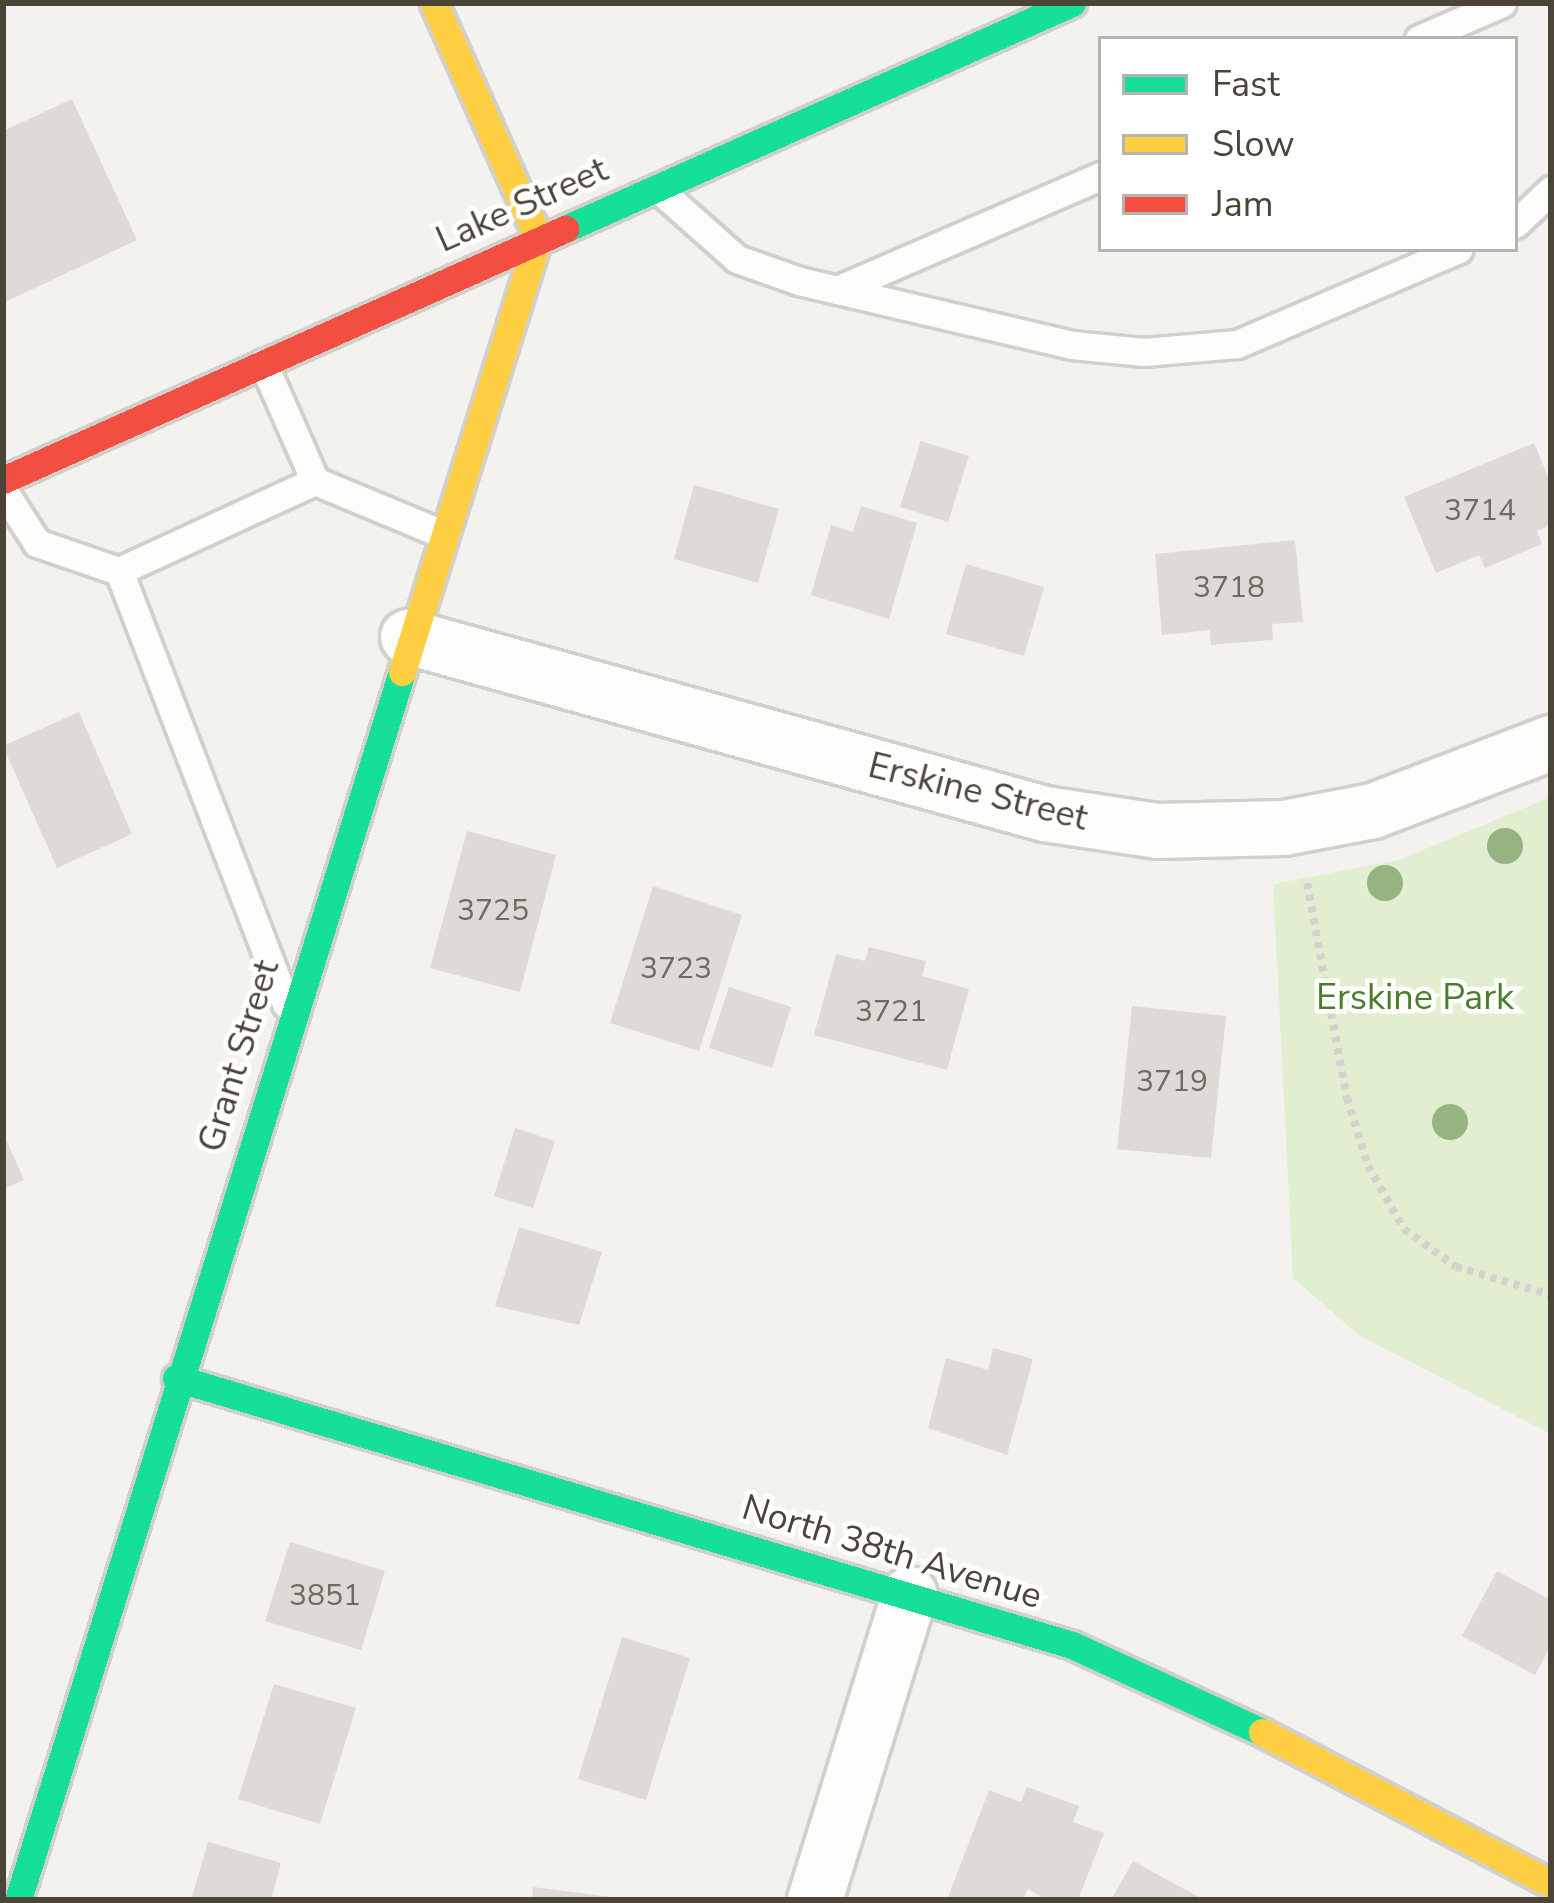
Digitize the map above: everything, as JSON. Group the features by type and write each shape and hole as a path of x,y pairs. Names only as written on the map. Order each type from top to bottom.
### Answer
{"street":[{"path":"434,3 538,237"},
{"name":"Lake Street","path":"3,479 261,359 1072,3"},
{"name":"Grant Street","path":"18,1900 440,532 538,237"},
{"name":"Erskine Street","path":"408,638 1045,814 1157,831 1284,828 1373,811 1551,743"},
{"name":"North 38th Avenue","path":"176,1378 1072,1645 1216,1709 1551,1884"},
{"path":"815,1900 910,1594"}],"lane":[{"path":"1425,36 1502,3"},
{"path":"837,290 1098,177"},
{"path":"655,186 736,259 837,290 1072,345 1144,352 1237,344 1452,252"},
{"path":"1518,221 1551,190"},
{"path":"261,359 315,481 440,532"},
{"path":"3,490 37,543 118,571 315,481"},
{"path":"118,571 290,1015"}],"path":[{"path":"1305,870 1347,1098 1368,1166 1404,1229 1456,1267 1551,1295"}],"green space":[{"name":"Erskine Park","path":"1551,797 1551,1434 1360,1336 1293,1278 1273,884 1399,860"}],"building":[{"path":"72,99 137,240 3,303 3,131"},
{"path":"921,441 969,456 948,522 900,507"},
{"path":"1534,443 1551,484 1551,525 1537,531 1542,544 1485,568 1479,555 1436,573 1404,497"},
{"path":"694,485 779,509 758,583 674,559"},
{"path":"861,506 917,523 889,619 811,595 831,525 853,532"},
{"path":"1295,540 1303,622 1272,624 1273,640 1211,645 1210,630 1162,635 1155,554"},
{"path":"966,564 1044,587 1024,656 946,634"},
{"path":"79,712 132,834 57,868 3,746"},
{"path":"467,831 556,855 520,992 430,968"},
{"path":"653,886 742,915 699,1051 610,1023"},
{"path":"869,947 926,961 922,976 969,989 947,1070 814,1035 836,954 865,961"},
{"path":"729,987 791,1007 772,1068 709,1048"},
{"path":"1132,1006 1226,1016 1211,1158 1117,1149"},
{"path":"515,1128 555,1141 533,1208 494,1196"},
{"path":"3,1132 24,1180 3,1189"},
{"path":"519,1227 602,1252 579,1325 495,1306"},
{"path":"993,1348 1033,1359 1007,1455 928,1428 946,1358 988,1370"},
{"path":"290,1542 385,1571 361,1650 265,1621"},
{"path":"1497,1571 1551,1600 1551,1645 1535,1675 1462,1636"},
{"path":"622,1637 690,1658 646,1800 578,1779"},
{"path":"274,1684 356,1708 320,1824 238,1799"},
{"path":"1027,1787 1079,1806 1073,1822 1104,1833 1078,1900 1047,1900 1028,1889 1023,1900 947,1900 989,1790 1021,1802"},
{"path":"208,1842 281,1863 271,1900 191,1900"},
{"path":"1133,1861 1204,1900 1111,1900"},
{"path":"533,1887 612,1897 612,1900 532,1900"}],"traffic: fast":[{"path":"565,229 1072,3"},
{"path":"18,1900 402,672"},
{"path":"176,1378 1072,1645 1262,1732"}],"traffic: slow":[{"path":"402,672 538,237 434,3"},
{"path":"1262,1732 1551,1884"}],"traffic: jam":[{"path":"3,480 565,229"}]}
